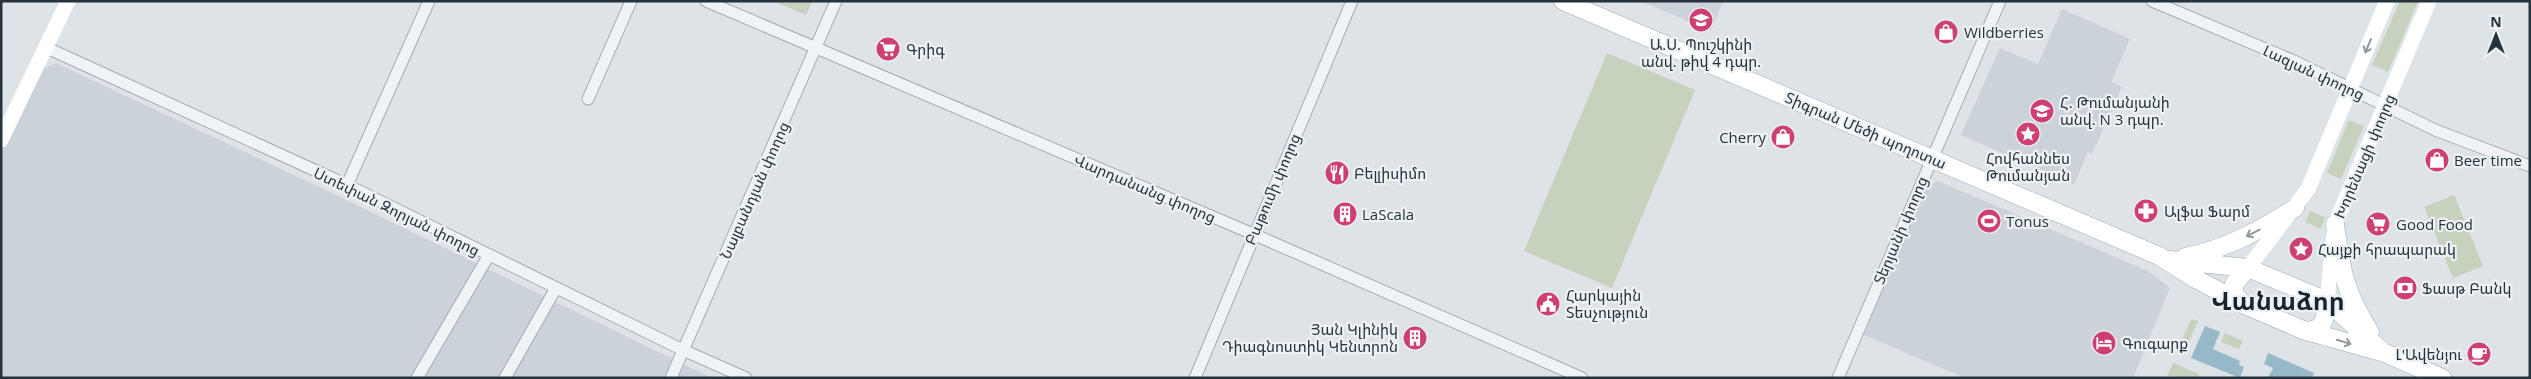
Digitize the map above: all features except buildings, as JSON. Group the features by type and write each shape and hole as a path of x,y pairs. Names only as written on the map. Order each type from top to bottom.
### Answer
{"main road":[{"name":"Տիգրան Մեծի պողոտա","path":"1564,1 2168,260 2196,279 2245,305 2303,330 2385,353 2442,378"},
{"path":"2168,260 2206,253 2232,244 2260,230 2295,208"},
{"path":"2335,224 2345,286 2358,314 2385,353"},
{"name":"Տիգրան Մեծի պողոտա","path":"2168,260 2248,268 2327,301 2385,353"},
{"path":"2245,305 2237,299 2233,290 2236,279 2248,268"},
{"name":"Խորենացի փողոց","path":"2303,330 2314,330 2323,325 2327,301"}],"street":[{"path":"1,140 68,1"},
{"path":"347,186 429,1"},
{"path":"588,99 631,1"},
{"name":"Վարդանանց փողոց","path":"706,1 1253,234 1582,378"},
{"name":"Նալբանդյան փողոց","path":"671,378 836,1"},
{"name":"Բաթումի փողոց","path":"1195,378 1253,234 1352,1"},
{"name":"Տերյանի փողոց","path":"1838,378 1931,157 2000,1"},
{"name":"Լազյան փողոց","path":"2152,1 2294,61 2435,130 2530,166"},
{"path":"2248,268 2308,189 2387,1"},
{"name":"Խորենացի փողոց","path":"2327,301 2335,224 2429,1"},
{"name":"Ստեփան Զորյան փողոց","path":"45,47 347,186 683,350 746,378"},
{"path":"417,378 489,255"},
{"path":"505,378 556,288"}],"shaded area":[{"name":"Ա.Ս. Պուշկինի անվ. թիվ 4 դպր.","path":"1641,1 1723,1 1711,31"},
{"name":"Հ. Թումանյանի անվ. N 3 դպր.","path":"2062,9 2130,39 2111,82 2122,87 2092,154 2088,152 2074,184 1961,135 2000,48 2038,64"},
{"path":"56,63 336,195 712,378 1,378 1,151 41,70"},
{"path":"1938,181 2148,271 2170,288 2133,378 1965,378 1864,335 1926,188"}],"green space":[{"path":"773,1 812,1 806,15"},
{"path":"2400,1 2418,1 2388,72 2372,65"},
{"path":"1607,53 1695,90 1612,288 1524,251"},
{"path":"2349,120 2364,126 2341,179 2327,173"},
{"path":"2454,195 2483,266 2453,278 2424,207"},
{"path":"2310,211 2325,217 2321,229 2305,222"},
{"path":"2191,319 2198,321 2183,355 2177,352"},
{"path":"2225,333 2243,341 2239,349 2221,342"},
{"path":"2173,363 2199,374 2197,378 2167,376"}],"water":[{"path":"2205,326 2220,332 2213,349 2240,361 2239,365 2244,367 2240,378 2191,358"},
{"path":"2268,353 2314,373 2312,378 2268,378 2273,368 2264,364"}],"place":[{"name":"Ա.Ս. Պուշկինի անվ. թիվ 4 դպր.","path":"1701,20"},
{"name":"Wildberries","path":"1946,32"},
{"name":"Գրիգ","path":"888,49"},
{"name":"Հ. Թումանյանի անվ. N 3 դպր.","path":"2042,111"},
{"name":"Հովհաննես Թումանյան","path":"2028,134"},
{"name":"Cherry","path":"1783,137"},
{"name":"Beer time","path":"2437,160"},
{"name":"Բելլիսիմո","path":"1337,173"},
{"name":"Ալֆա Ֆարմ","path":"2146,211"},
{"name":"LaScala","path":"1345,214"},
{"name":"Tonus","path":"1989,221"},
{"name":"Good Food","path":"2378,224"},
{"name":"Հայքի հրապարակ","path":"2301,249"},
{"name":"Ֆասթ Բանկ","path":"2405,288"},
{"name":"Հարկային Տեսչություն","path":"1548,304"},
{"name":"Յան Կլինիկ Դիագնոստիկ Կենտրոն","path":"1415,338"},
{"name":"Գուգարք","path":"2104,343"},
{"name":"Լ'Ավենյու","path":"2479,354"}],"district":[{"name":"Վանաձոր","path":"2278,300"}]}
